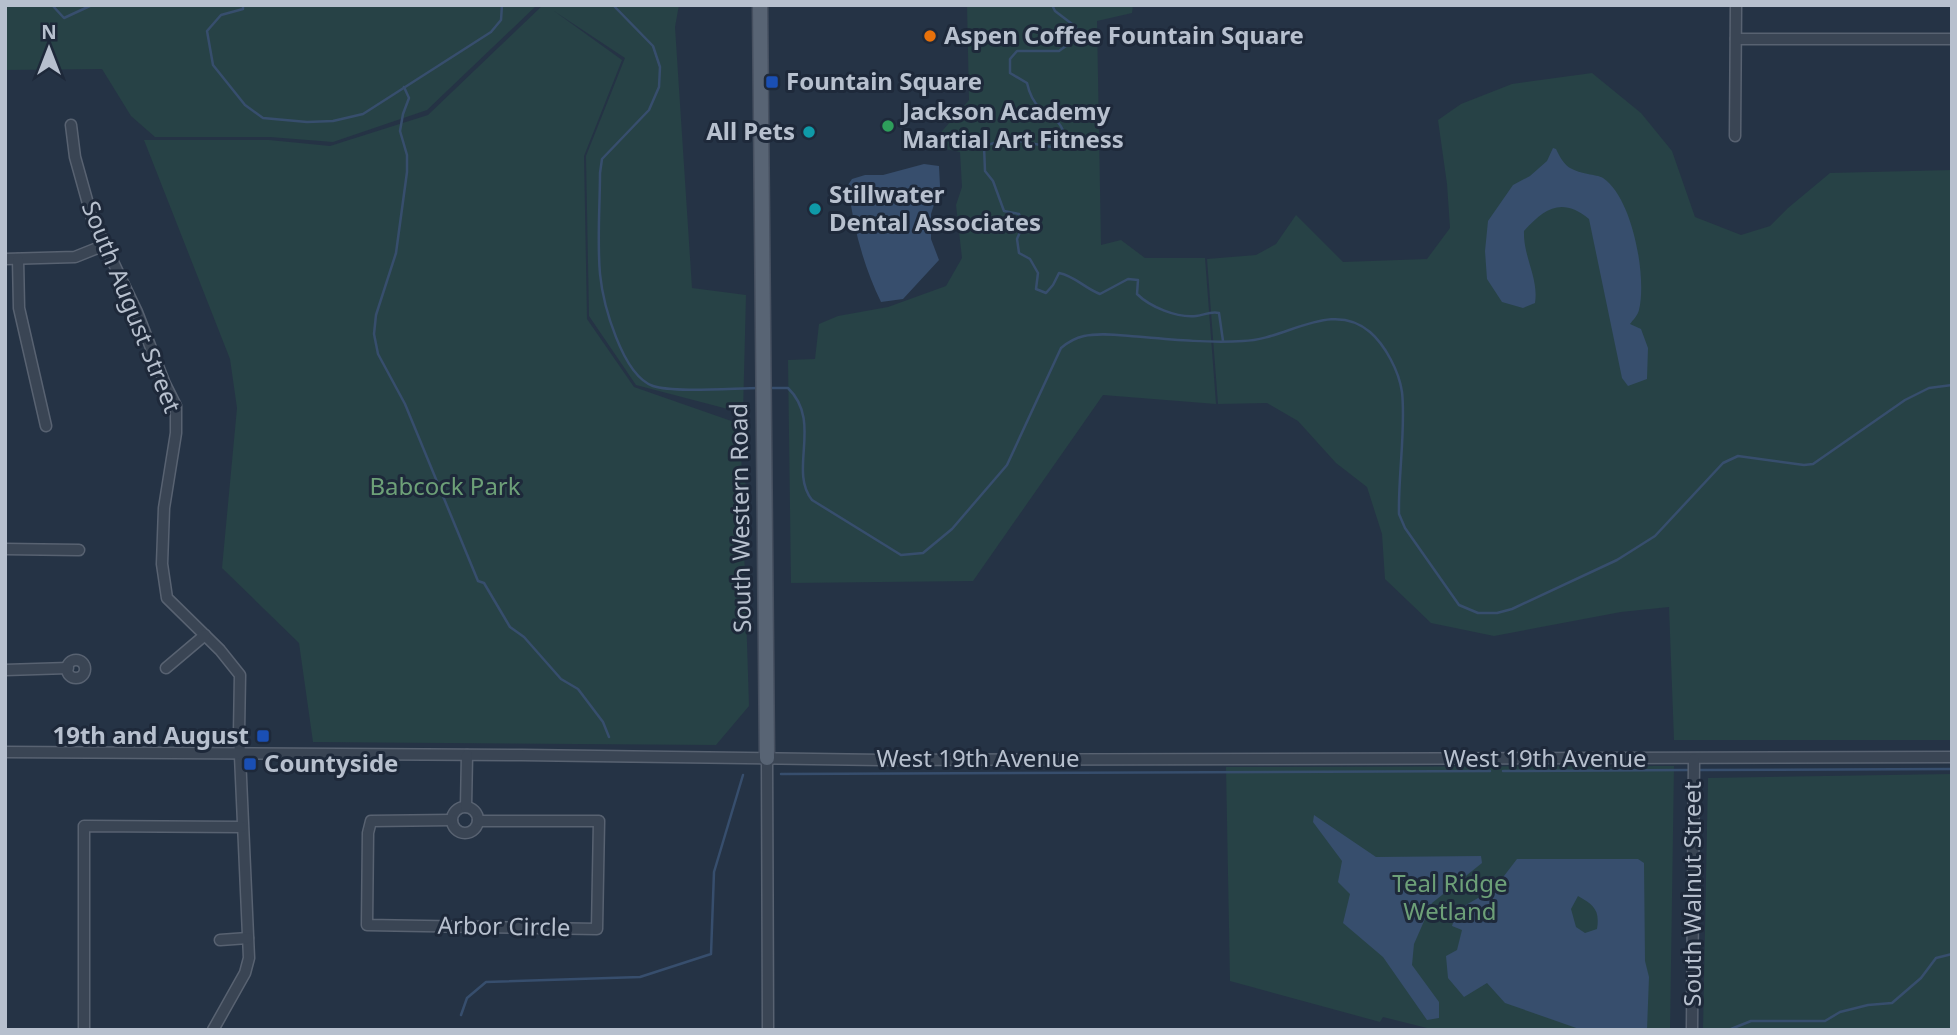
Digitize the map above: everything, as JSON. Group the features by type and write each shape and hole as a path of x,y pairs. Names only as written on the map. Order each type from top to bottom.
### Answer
{"main road":[{"name":"South Western Road","path":"760,5 761,342 767,758"}],"street":[{"path":"1735,136 1736,5"},
{"path":"1736,38 1952,39"},
{"name":"South August Street","path":"71,125 75,157 92,218 137,312 176,406 176,433 164,508 162,564 167,598 205,635 240,675 239,733 248,958 245,973 213,1030"},
{"path":"5,259 75,257 105,245"},
{"path":"18,259 19,308 46,426"},
{"path":"5,549 79,550"},
{"path":"166,668 205,635"},
{"path":"5,670 68,668"},
{"name":"West 19th Avenue","path":"5,752 767,758 1952,757"},
{"path":"466,807 467,755"},
{"name":"South Western Road","path":"767,758 768,1030"},
{"name":"South Walnut Street","path":"1692,1030 1694,759"},
{"path":"466,807 476,814 478,821 472,832 464,834 456,831 452,820 455,812 466,807"},
{"name":"Arbor Circle","path":"452,820 371,821 368,833 368,925 597,929 599,821 478,821"},
{"path":"84,1030 84,826 243,827"},
{"path":"220,940 248,938"}],"green space":[{"path":"5,5 537,5 427,110 333,142 270,137 155,137 131,116 102,69 5,70"},
{"name":"Babcock Park","path":"543,5 679,5 675,27 692,288 746,295 743,413 636,385 589,316 586,156 625,58 554,11 622,60 584,156 587,319 634,387 740,424 742,478 749,489 743,516 749,706 716,745 313,742 299,643 222,568 237,408 230,359 144,140 269,140 330,146 428,115"},
{"path":"967,5 1133,5 1132,13 1097,21 1101,245 1121,240 1145,258 1205,258 1216,404 1103,395 973,581 791,583 788,360 815,359 819,324 838,316 888,307 946,286 962,258 956,205 962,187 960,152 941,148 937,137 969,100"},
{"path":"1592,73 1641,113 1672,151 1695,217 1741,235 1770,226 1830,173 1952,170 1952,740 1674,740 1669,607 1621,612 1494,636 1431,623 1385,579 1382,534 1367,487 1336,463 1298,421 1267,403 1218,404 1207,259 1256,255 1276,244 1296,215 1343,262 1427,259 1450,228 1438,120 1461,104 1512,84"},
{"name":"Teal Ridge Wetland","path":"1674,766 1670,1030 1435,1030 1383,1017 1380,1022 1230,981 1226,767"},
{"path":"1952,774 1952,1030 1703,1030 1708,778"}],"water":[{"path":"1553,148 1572,169 1603,178 1613,188 1630,220 1639,259 1641,296 1637,316 1630,324 1641,329 1648,348 1647,379 1628,386 1622,378 1589,219 1570,208 1554,208 1539,216 1524,231 1535,285 1535,303 1523,308 1502,302 1487,279 1485,251 1488,221 1513,185 1530,176 1547,161"},
{"path":"924,164 939,166 940,186 931,214 931,239 939,260 903,299 881,302 860,245 848,185 852,179 865,175 883,175"},
{"path":"1314,815 1376,857 1481,856 1482,863 1432,903 1414,944 1412,965 1439,1002 1439,1018 1427,1020 1383,957 1343,923 1350,894 1338,882 1342,861 1313,822"},
{"path":"1517,859 1638,859 1644,863 1645,961 1649,977 1647,1030 1582,1030 1505,1003 1487,983 1464,997 1448,978 1446,956 1457,950 1462,930 1452,926 1457,910 1494,889","holes":["1578,896 1595,909 1598,917 1597,929 1585,933 1576,927 1571,909"]}],"waterway":[{"path":"52,5 64,18 92,5"},
{"path":"243,5 243,9 221,15 207,31 213,65 245,105 263,118 307,122 333,121 363,114 491,32 501,20 502,5"},
{"path":"613,5 653,46 660,67 659,87 649,110 602,159 600,274 605,303 616,337 632,368 653,386 689,390 760,388"},
{"path":"1052,5 1055,11 1076,27 1076,39 1059,51 1017,51 1010,59 1010,73 1027,83 1035,102 1058,122 1065,136 1057,148 1008,139 984,146 985,171 993,181 1004,211 1019,214 1023,225 1017,239 1019,253 1030,259 1038,273 1036,289 1046,293 1059,273 1100,294 1128,279 1138,280 1137,294 1164,311 1189,316 1219,313 1223,341"},
{"path":"404,87 409,98 400,131 407,155 407,172 396,253 376,315 374,334 378,354 405,404 478,581 484,583 510,627 524,637 561,679 578,689 603,722 609,737"},
{"path":"770,388 788,388 798,401 805,430 803,475 812,500 901,555 923,553 952,529 1007,465 1061,348 1072,340 1106,334 1193,341 1243,341 1276,335 1324,320 1340,319 1355,323 1370,332 1386,351 1395,367 1402,392 1399,514 1405,528 1459,605 1478,613 1497,613 1512,609 1617,560 1655,536 1723,463 1738,456 1813,464 1905,400 1929,388 1952,385"},
{"path":"1700,770 1952,769"},
{"path":"1503,771 1687,770"},
{"path":"781,774 1490,771"},
{"path":"461,1015 467,998 486,982 640,977 711,954 714,872 743,775"},
{"path":"1731,1029 1751,1021 1825,1021 1840,1012 1868,1005 1892,1003 1921,978 1936,958 1952,954"}],"place":[{"name":"Aspen Coffee Fountain Square","path":"930,36"},
{"name":"Fountain Square","path":"772,82"},
{"name":"Jackson Academy Martial Art Fitness","path":"888,126"},
{"name":"All Pets","path":"809,132"},
{"name":"Stillwater Dental Associates","path":"815,209"},
{"name":"19th and August","path":"263,736"},
{"name":"Countyside","path":"250,764"}]}
